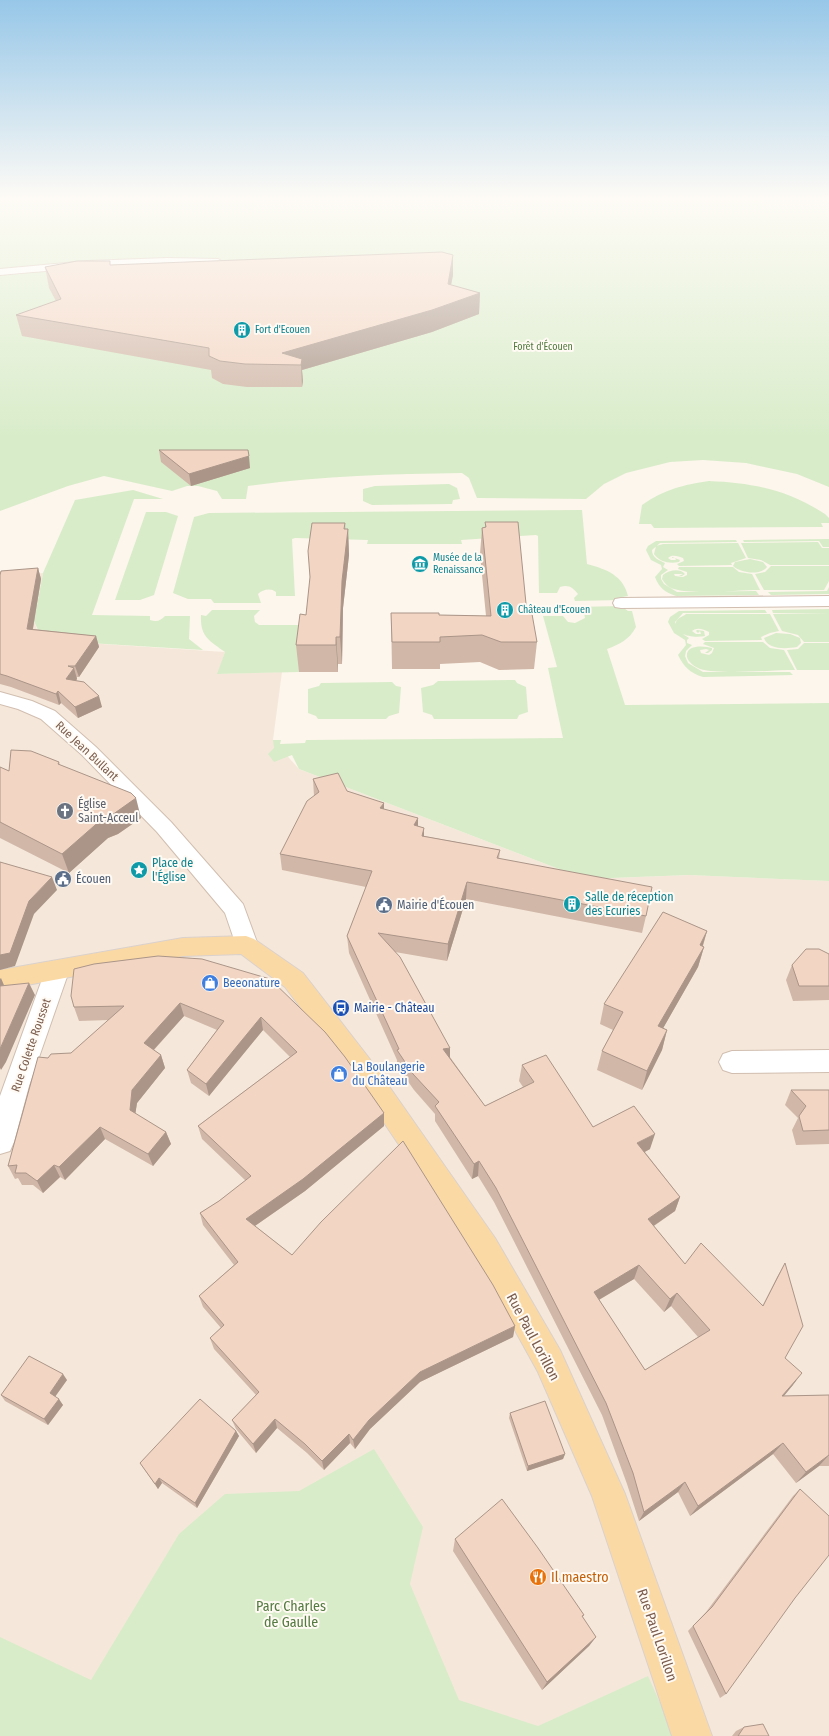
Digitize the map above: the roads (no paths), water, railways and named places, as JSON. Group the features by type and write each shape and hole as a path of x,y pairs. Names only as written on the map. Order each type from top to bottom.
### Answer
{"main road":[{"path":"0,980 57,971 183,947 246,945"},
{"name":"Rue Paul Lorillon","path":"246,945 294,980 363,1070 484,1248 549,1361 608,1494 692,1736"}],"street":[{"path":"621,603 829,601"},
{"name":"Rue Jean Bullant","path":"0,698 25,705 48,716 89,751 155,817 235,910 246,945"},
{"name":"Rue Colette Rousset","path":"0,1142 16,1086 57,971"},
{"path":"732,1062 829,1061"}],"place":[{"name":"Fort d'Ecouen","path":"242,330"},
{"name":"Musée de la Renaissance","path":"420,564"},
{"name":"Château d'Ecouen","path":"505,610"},
{"name":"Église Saint-Acceul","path":"65,811"},
{"name":"Place de l'Église","path":"139,870"},
{"name":"Écouen","path":"63,879"},
{"name":"Salle de réception des Ecuries","path":"572,904"},
{"name":"Mairie d'Écouen","path":"384,905"},
{"name":"Beeonature","path":"210,983"},
{"name":"Mairie - Château","path":"341,1008"},
{"name":"La Boulangerie du Château","path":"339,1074"},
{"name":"Il maestro","path":"538,1577"}],"park label":[{"name":"Forêt d'Écouen","path":"543,347"},
{"name":"Parc Charles de Gaulle","path":"291,1614"}]}
